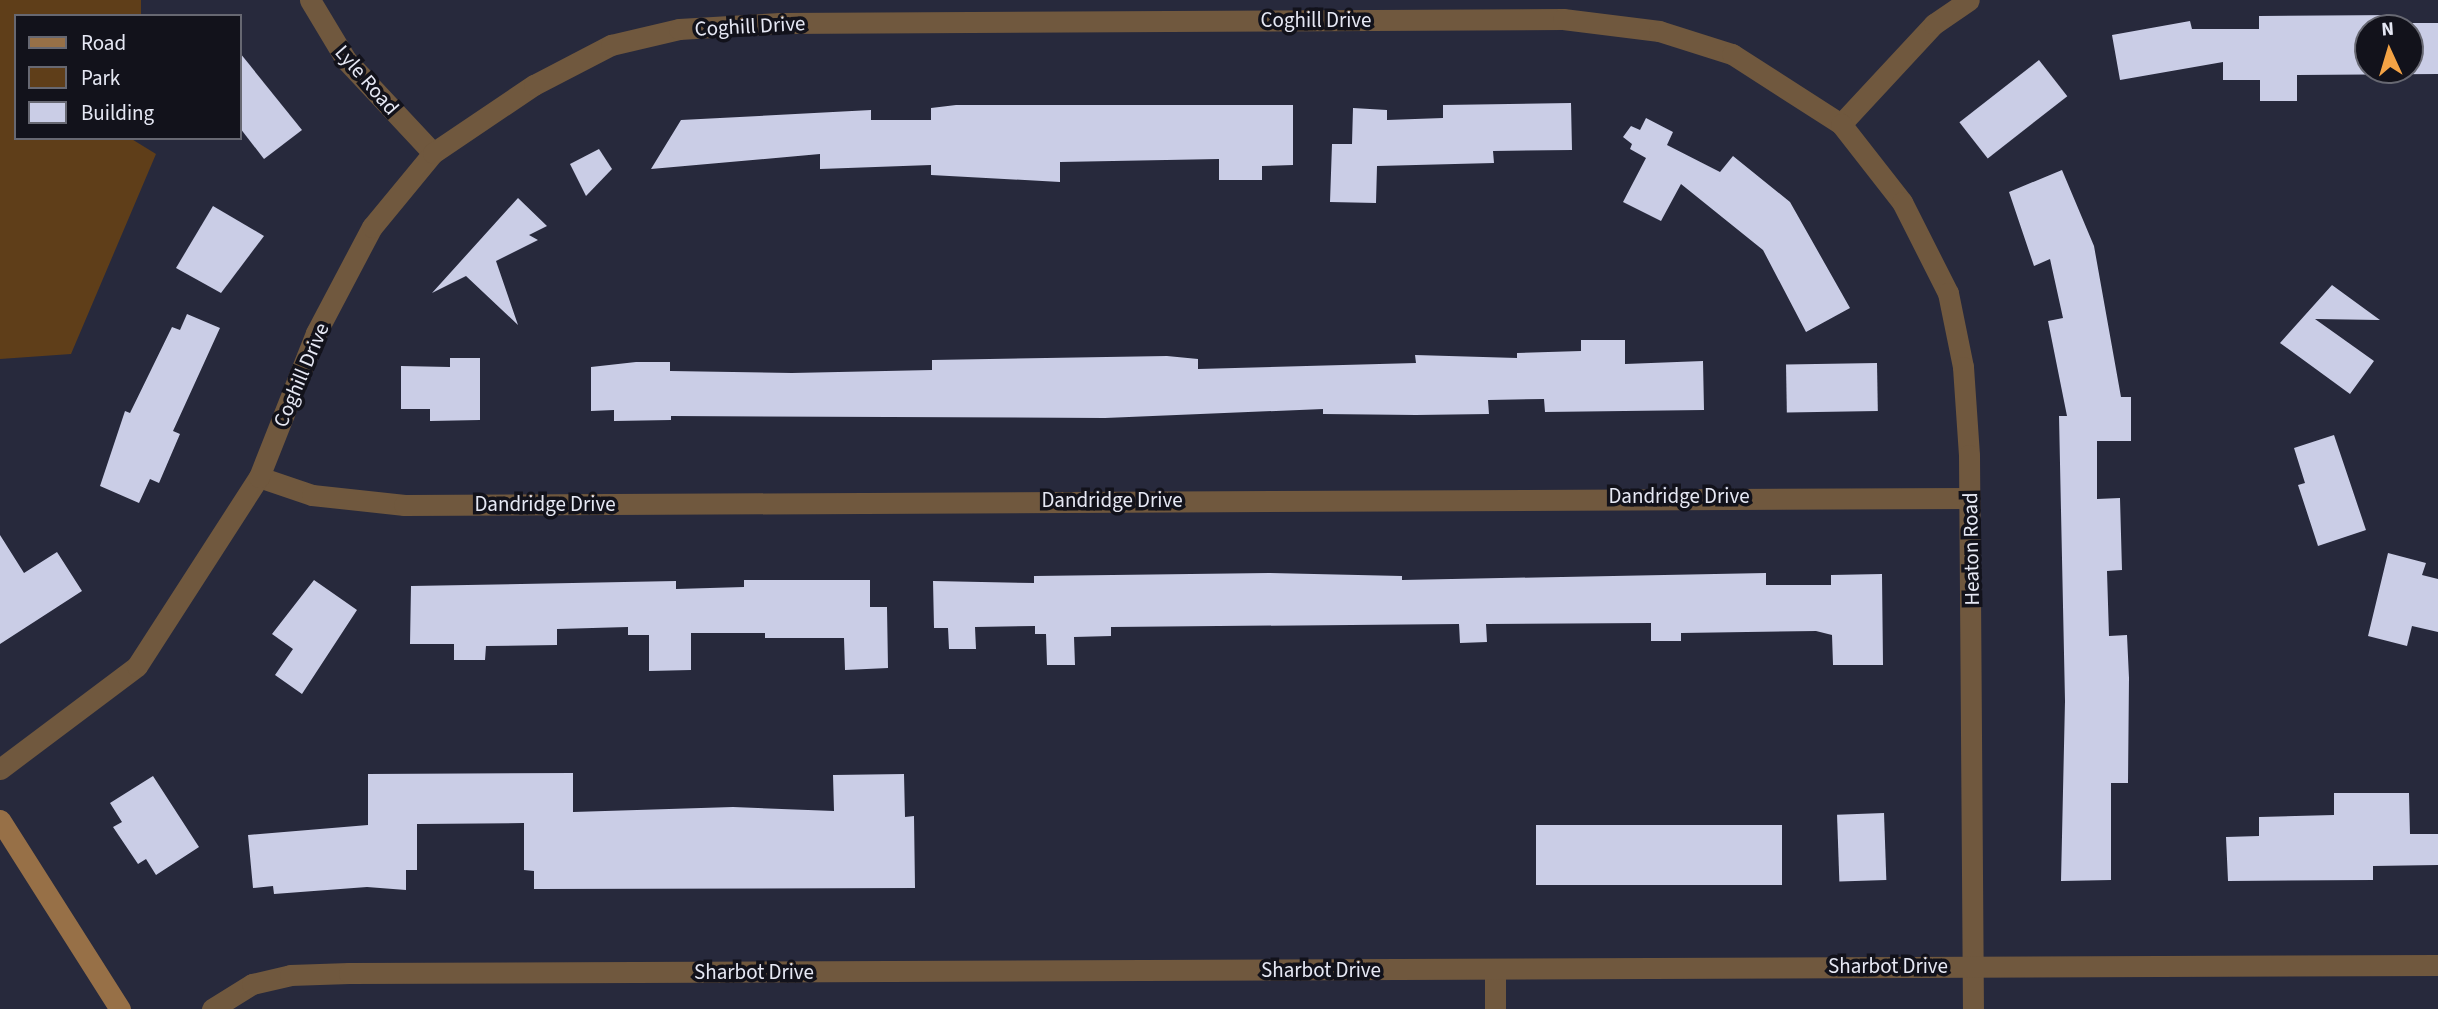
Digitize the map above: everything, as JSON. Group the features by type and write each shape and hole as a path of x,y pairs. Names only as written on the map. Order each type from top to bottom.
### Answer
{"street":[{"name":"Lyle Road","path":"310,0 346,60 433,153"},
{"path":"1841,124 1934,24 1969,0"},
{"name":"Coghill Drive","path":"0,769 137,666 259,477 316,333 372,227 433,153 534,85 611,45 679,29 780,23 1563,19 1659,31 1732,54 1841,124"},
{"name":"Heaton Road","path":"1841,124 1902,202 1948,293 1963,368 1969,498 1973,1009"},
{"name":"Dandridge Drive","path":"259,477 344,501 404,505 1969,498"},
{"path":"0,820 120,1009"},
{"name":"Sharbot Drive","path":"212,1009 252,984 290,975 2438,965"},
{"path":"1495,969 1495,1009"}],"green space":[{"path":"0,0 141,0 141,14 14,14 14,140 133,140 156,154 71,354 0,359"}],"building":[{"path":"2354,15 2354,75 2297,75 2297,101 2260,101 2260,80 2223,80 2223,62 2120,80 2112,35 2190,21 2192,29 2259,29 2259,16"},
{"path":"2424,23 2438,23 2438,74 2424,74"},
{"path":"242,55 302,130 264,159 242,131"},
{"path":"2039,60 2067,96 1988,158 1959,122"},
{"path":"1571,103 1572,150 1493,151 1494,163 1377,166 1376,203 1330,202 1332,144 1352,144 1353,108 1387,110 1387,120 1443,118 1443,105"},
{"path":"956,105 1293,105 1293,165 1262,166 1262,180 1219,180 1219,159 1060,162 1060,182 931,175 931,165 820,169 820,154 651,169 681,120 871,110 871,120 931,120 931,108"},
{"path":"1646,118 1673,132 1667,145 1720,172 1733,156 1790,202 1850,308 1806,332 1763,250 1681,184 1661,221 1623,202 1646,158 1630,149 1632,144 1623,137 1631,126 1640,130"},
{"path":"599,149 612,169 586,196 570,164"},
{"path":"2062,170 2094,246 2121,397 2131,397 2131,441 2097,441 2097,499 2120,498 2122,570 2107,571 2109,636 2127,635 2129,678 2128,783 2111,783 2111,880 2061,881 2065,701 2059,416 2067,416 2048,321 2063,318 2050,259 2034,266 2009,192"},
{"path":"518,198 547,226 529,235 538,240 496,261 518,325 466,276 432,293"},
{"path":"213,206 264,236 221,293 176,268"},
{"path":"2332,285 2380,320 2315,319 2374,361 2350,394 2280,343"},
{"path":"187,314 220,328 173,431 180,434 159,483 150,479 139,503 100,486 125,411 130,413 172,327 180,330"},
{"path":"1581,340 1625,340 1625,364 1703,361 1704,410 1545,412 1544,399 1488,400 1489,414 1416,415 1323,414 1323,409 1105,418 671,416 671,420 614,421 614,410 591,411 591,367 636,362 670,362 670,371 792,373 932,370 932,360 1167,356 1198,359 1198,369 1416,363 1415,355 1517,358 1517,353 1581,351"},
{"path":"450,358 480,358 480,420 430,421 430,409 401,409 401,366 450,367"},
{"path":"1877,363 1878,411 1787,413 1786,365"},
{"path":"2334,435 2366,530 2318,546 2298,485 2305,483 2294,448"},
{"path":"0,535 24,573 57,552 82,591 0,644"},
{"path":"2388,553 2426,563 2422,575 2438,579 2438,632 2412,626 2407,646 2368,636"},
{"path":"1269,573 1402,576 1402,580 1766,573 1766,585 1831,585 1831,575 1882,574 1883,665 1833,665 1832,635 1816,631 1681,633 1681,641 1651,641 1651,623 1486,624 1487,642 1460,643 1459,624 1111,627 1111,636 1074,637 1075,665 1047,665 1046,634 1035,634 1035,626 975,627 976,649 949,649 948,628 934,628 933,581 1034,583 1034,576"},
{"path":"314,580 357,610 302,694 275,675 293,649 272,634"},
{"path":"744,580 870,580 870,607 887,607 888,668 845,670 844,638 765,638 765,633 691,633 691,670 649,671 649,635 628,635 628,627 557,629 557,645 486,646 485,660 454,660 454,644 410,644 411,586 676,581 676,589 744,587"},
{"path":"573,773 573,812 733,807 834,811 833,775 904,774 905,817 914,816 915,888 534,889 534,871 524,870 524,823 417,824 417,870 406,870 406,890 367,887 274,894 273,886 253,888 248,835 368,825 368,774"},
{"path":"153,776 199,847 156,875 146,859 138,864 113,827 122,822 110,803"},
{"path":"2334,793 2409,793 2410,834 2438,834 2438,865 2373,866 2373,880 2228,881 2226,837 2259,836 2259,817 2334,815"},
{"path":"1884,813 1886,880 1839,882 1837,815"},
{"path":"1536,825 1782,825 1782,885 1536,885"}]}
